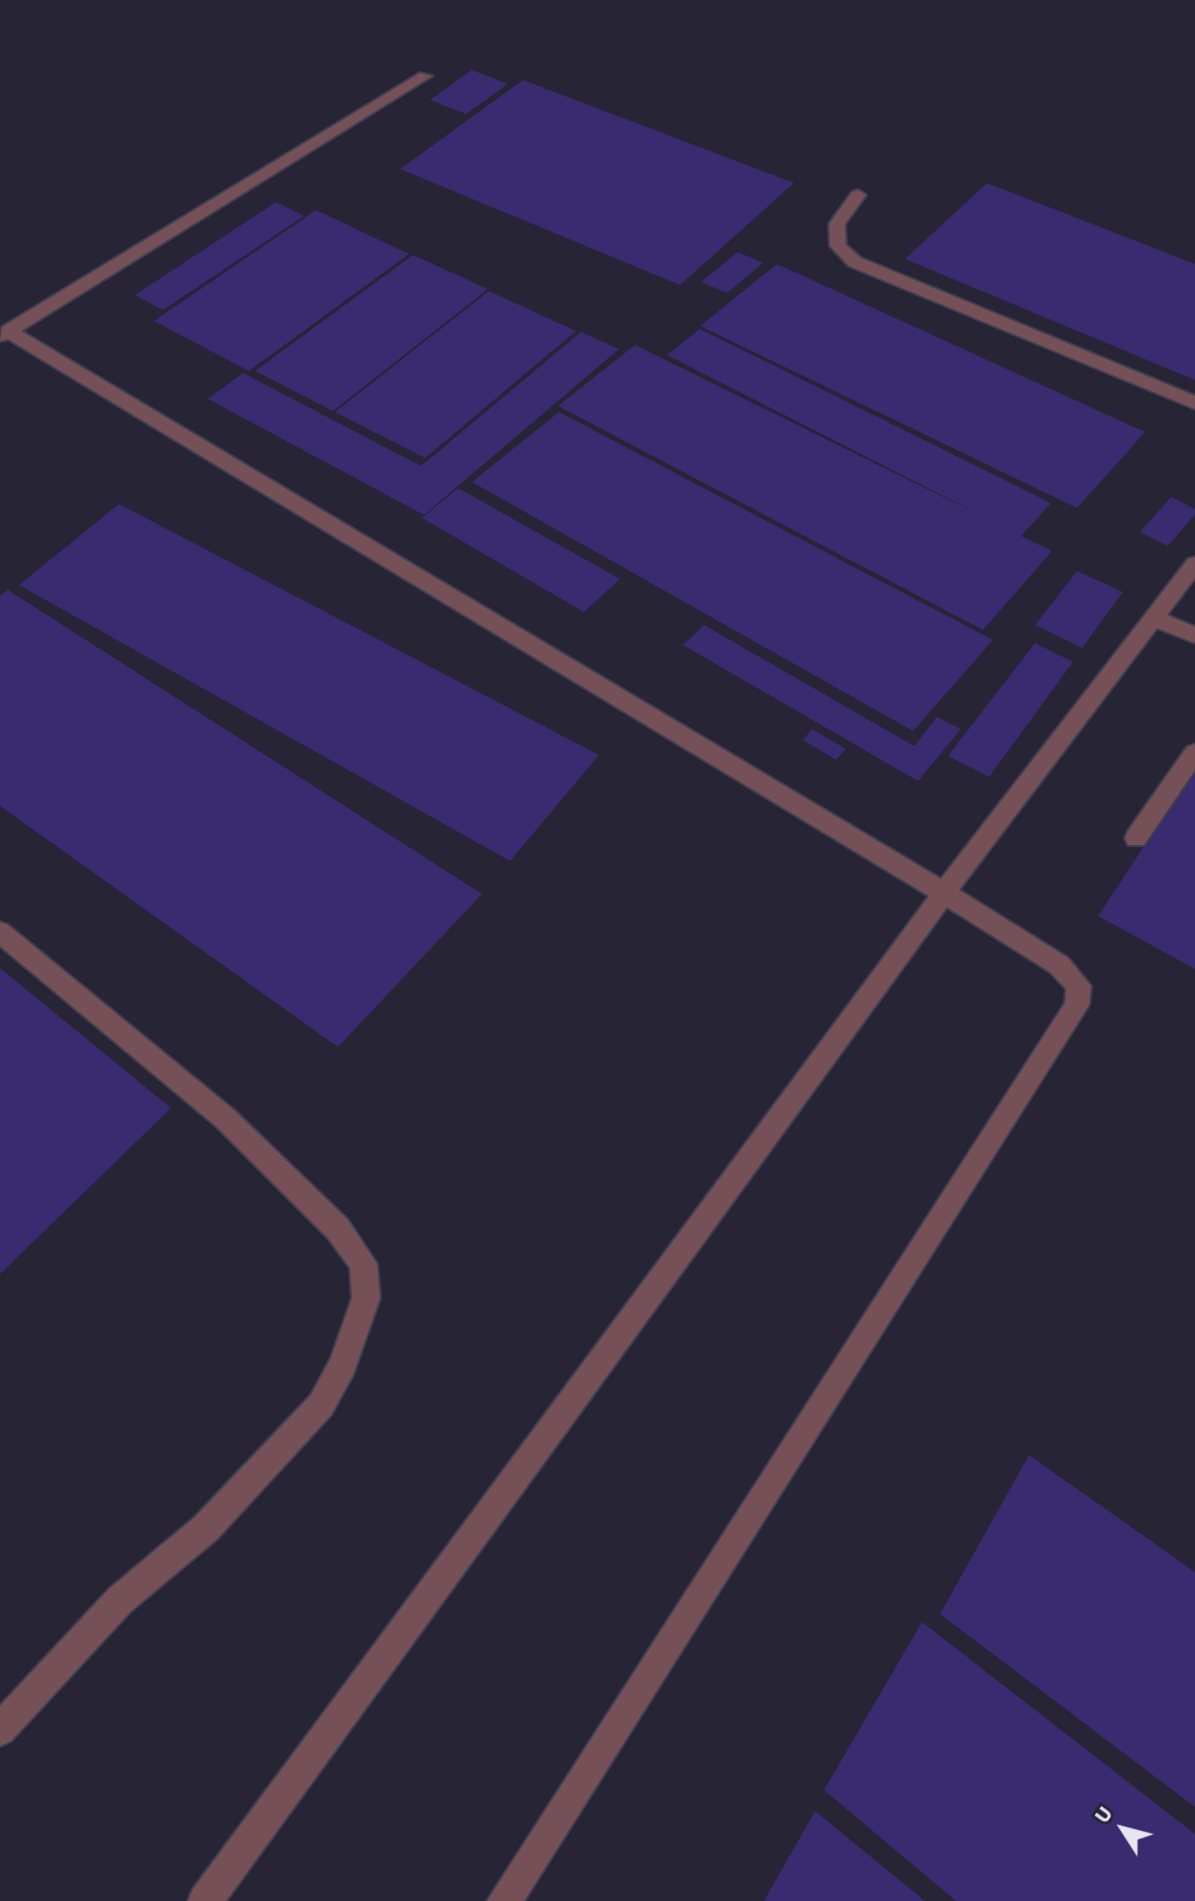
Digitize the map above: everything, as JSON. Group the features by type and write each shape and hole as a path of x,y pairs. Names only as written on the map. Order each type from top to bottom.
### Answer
{"lane":[{"path":"425,76 4,333 944,893 1059,965 1079,986 1077,1005 504,1901"},
{"path":"858,195 837,224 838,246 855,262 1195,403"},
{"path":"205,1901 944,893 1195,564"},
{"path":"1153,618 1195,635"},
{"path":"1136,838 1195,753"},
{"path":"0,932 226,1119 327,1218 363,1264 366,1298 343,1365 321,1405 206,1528 120,1600 2,1721"}],"building":[{"path":"472,70 508,84 466,114 430,100"},
{"path":"523,80 794,183 680,285 400,169"},
{"path":"987,183 1195,264 1195,380 905,259"},
{"path":"276,202 304,216 163,310 135,295"},
{"path":"316,210 409,254 249,371 154,321"},
{"path":"738,252 763,263 727,293 701,282"},
{"path":"413,255 488,289 333,411 255,371"},
{"path":"777,264 1145,432 1077,508 700,326"},
{"path":"489,291 576,331 425,458 335,412"},
{"path":"700,329 1051,503 1021,536 1052,551 983,630 558,406 635,345 992,521 667,355"},
{"path":"581,332 619,349 424,515 208,399 243,373 421,466"},
{"path":"559,412 993,640 913,731 472,482"},
{"path":"458,488 620,579 584,612 422,518"},
{"path":"1171,497 1195,509 1195,514 1168,546 1140,532"},
{"path":"119,504 599,755 510,861 19,585"},
{"path":"1077,571 1123,592 1082,648 1035,625"},
{"path":"8,590 482,894 338,1047 0,806 0,596"},
{"path":"704,625 914,746 937,717 961,729 918,781 683,645"},
{"path":"1035,643 1073,662 989,777 948,756"},
{"path":"812,729 846,749 836,760 803,740"},
{"path":"1195,769 1195,969 1098,916"},
{"path":"0,968 171,1108 0,1274"},
{"path":"1029,1455 1195,1572 1195,1807 940,1614"},
{"path":"922,1622 1195,1834 1195,1901 956,1901 824,1790"},
{"path":"815,1811 925,1901 764,1901"}]}
